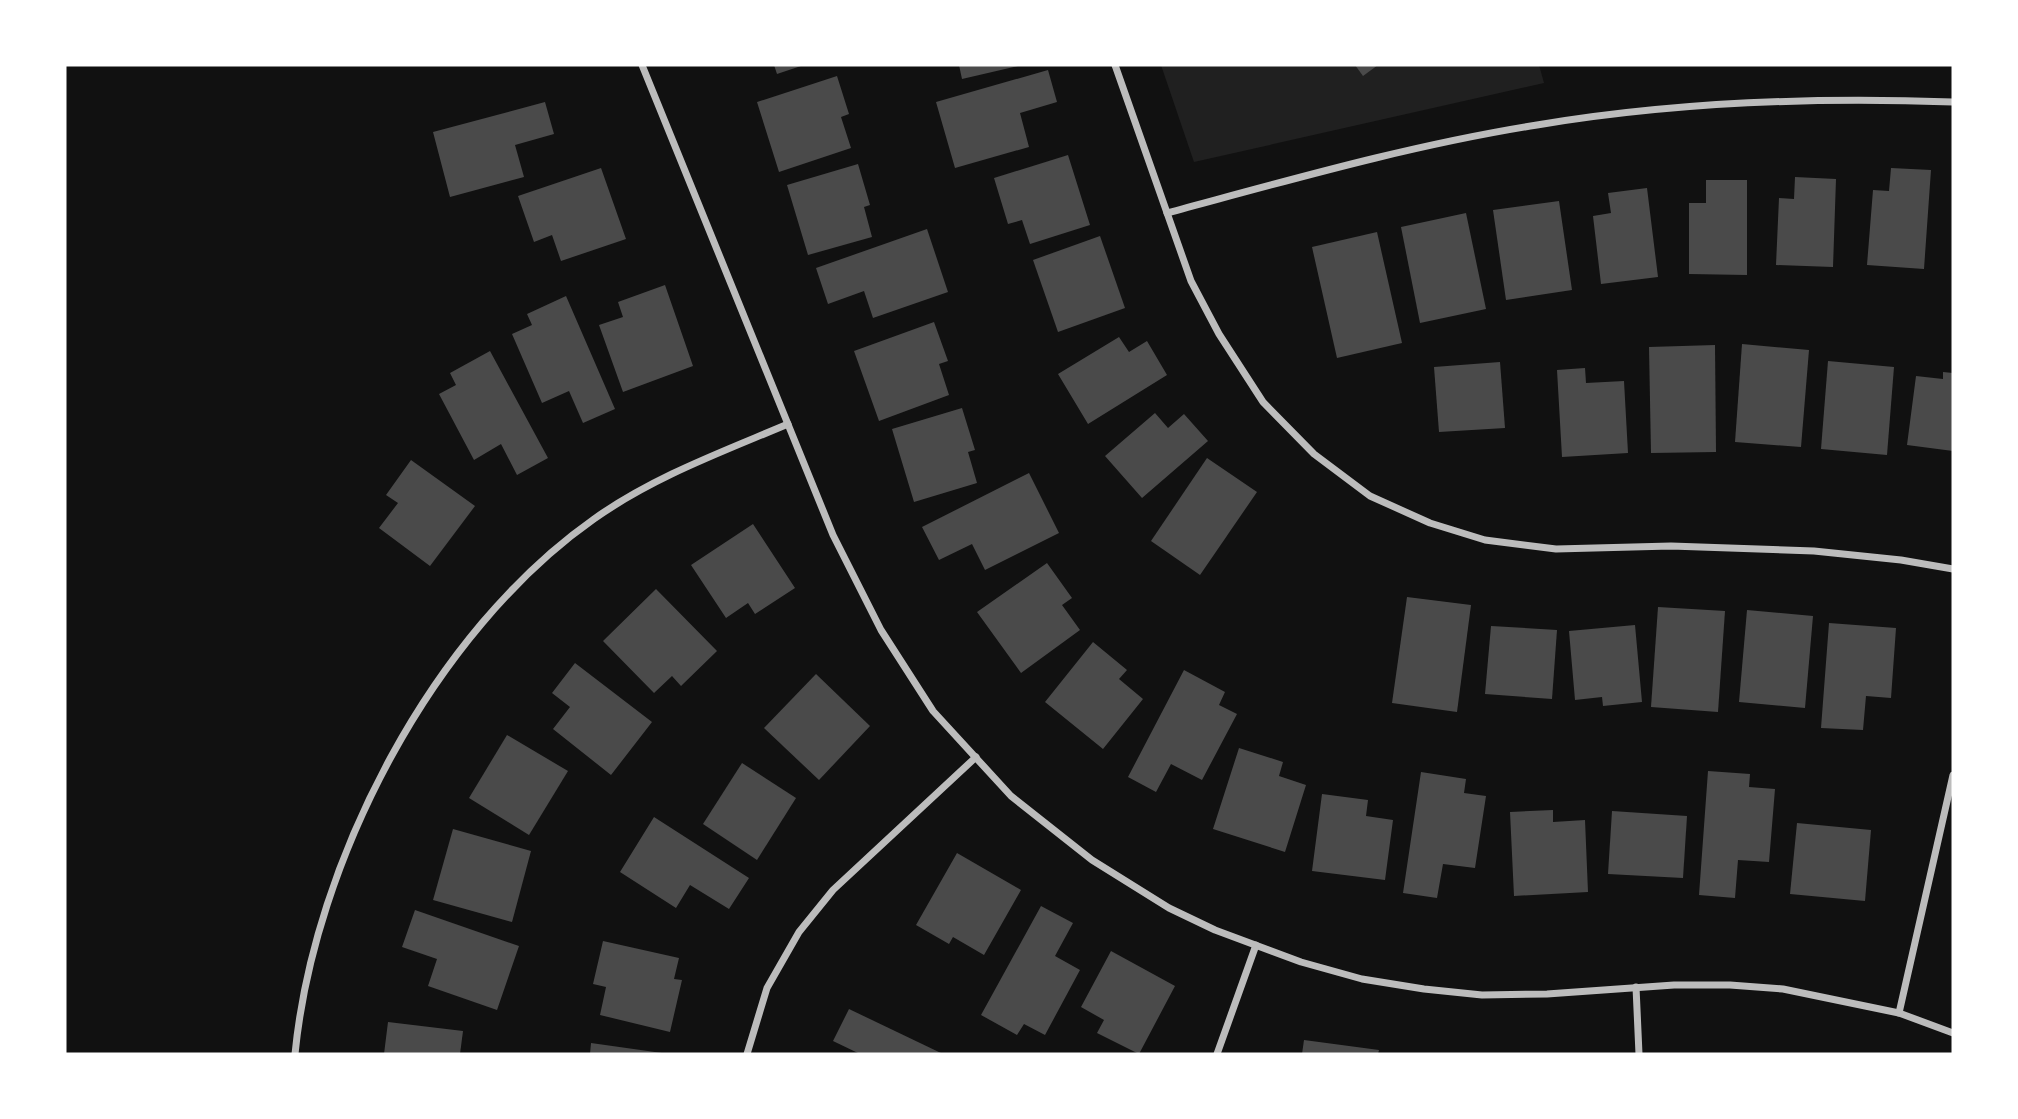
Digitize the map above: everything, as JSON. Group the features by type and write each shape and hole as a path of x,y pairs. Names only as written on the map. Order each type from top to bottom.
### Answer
{"street":[{"path":"642,65 833,535 881,630 933,711 1011,796 1092,860 1169,908 1215,930 1301,962 1363,979 1482,995 1730,985 1783,989 1899,1013 1953,1033"},
{"path":"1115,65 1191,281 1219,334 1263,402 1314,454 1370,496 1418,518 1485,540 1556,549 1671,546 1758,548 1876,557 1953,569"},
{"path":"1167,213 1373,157 1538,124 1660,110 1782,101 1953,102"},
{"path":"295,1054 298,1024 316,937 350,838 406,731 461,648 530,570 594,519 668,475 788,424"},
{"path":"747,1054 767,988 799,932 833,890 976,757"},
{"path":"1899,1013 1953,775"},
{"path":"1217,1054 1256,945"},
{"path":"1636,987 1639,1054"}],"shaded area":[{"path":"1161,65 1539,65 1544,83 1194,162"}],"building":[{"path":"774,65 804,65 777,74"},
{"path":"959,65 1018,65 1018,66 962,79"},
{"path":"1355,65 1378,65 1363,76"},
{"path":"1048,70 1057,102 1020,113 1029,147 955,168 936,102"},
{"path":"837,76 849,114 841,117 851,148 779,172 757,102"},
{"path":"545,102 554,134 515,145 524,177 450,197 433,132"},
{"path":"1068,155 1090,225 1030,244 1022,220 1008,224 994,178"},
{"path":"858,164 870,205 864,207 872,237 808,255 787,185"},
{"path":"601,168 626,239 561,261 552,235 534,242 518,196"},
{"path":"1891,168 1931,170 1924,269 1867,265 1873,190 1889,191"},
{"path":"1795,177 1836,179 1833,267 1776,265 1779,198 1794,199"},
{"path":"1706,180 1747,180 1747,275 1689,274 1689,203 1706,203"},
{"path":"1647,188 1658,277 1601,284 1593,216 1611,213 1608,193"},
{"path":"1559,201 1572,290 1506,300 1493,210"},
{"path":"1466,213 1486,309 1420,323 1401,227"},
{"path":"927,229 948,292 873,318 864,291 828,304 816,268"},
{"path":"1377,232 1402,343 1337,358 1312,247"},
{"path":"1100,236 1125,308 1058,332 1033,260"},
{"path":"665,285 693,366 623,392 599,325 623,317 618,302"},
{"path":"566,296 615,409 583,423 569,391 542,403 512,334 532,325 527,314"},
{"path":"934,322 948,361 939,364 949,395 879,421 854,351"},
{"path":"1119,337 1129,352 1147,341 1167,375 1088,424 1058,374"},
{"path":"1742,344 1809,350 1801,447 1735,442"},
{"path":"1715,345 1716,452 1651,453 1649,347"},
{"path":"490,351 548,458 517,475 501,444 474,460 439,394 456,385 450,373"},
{"path":"1828,361 1894,367 1887,455 1821,449"},
{"path":"1500,362 1505,428 1439,432 1434,367"},
{"path":"1585,368 1586,383 1624,381 1628,453 1562,457 1557,370"},
{"path":"1943,372 1953,373 1953,451 1907,445 1916,376 1943,379"},
{"path":"962,408 975,450 968,452 977,483 914,502 892,429"},
{"path":"1155,413 1168,428 1184,414 1208,441 1142,498 1105,456"},
{"path":"1207,458 1257,492 1200,575 1151,541"},
{"path":"411,460 475,506 430,566 379,528 398,503 386,495"},
{"path":"1029,473 1059,533 985,570 972,544 939,560 922,527"},
{"path":"753,524 795,588 755,614 748,603 726,618 691,565"},
{"path":"1047,563 1072,598 1062,605 1080,630 1021,673 977,612"},
{"path":"656,589 717,651 681,686 672,676 654,693 603,641"},
{"path":"1407,597 1471,605 1457,712 1392,703"},
{"path":"1658,607 1725,611 1718,712 1651,707"},
{"path":"1747,610 1813,616 1805,708 1739,702"},
{"path":"1829,623 1896,628 1891,698 1866,696 1863,730 1821,728"},
{"path":"1635,625 1642,702 1603,706 1602,697 1575,700 1569,631"},
{"path":"1491,626 1557,630 1552,699 1485,694"},
{"path":"1093,642 1127,670 1119,679 1143,699 1103,749 1045,702"},
{"path":"575,663 652,722 611,775 553,729 570,707 552,693"},
{"path":"1184,670 1225,692 1219,705 1237,714 1202,780 1171,764 1156,792 1128,777"},
{"path":"816,674 870,726 819,780 764,728"},
{"path":"507,735 568,771 529,835 469,798"},
{"path":"1239,748 1283,762 1279,776 1306,785 1285,852 1213,829"},
{"path":"742,763 796,798 757,860 703,824"},
{"path":"1708,771 1750,774 1749,787 1775,789 1769,862 1738,860 1735,898 1699,895"},
{"path":"1421,772 1466,779 1464,793 1486,796 1475,868 1443,864 1437,898 1403,893"},
{"path":"1322,794 1368,800 1366,816 1393,820 1385,880 1312,871"},
{"path":"1553,810 1553,822 1585,820 1588,892 1514,896 1510,812"},
{"path":"1612,811 1687,816 1683,878 1608,874"},
{"path":"654,817 749,878 729,909 690,885 676,908 620,872"},
{"path":"1797,823 1871,830 1865,901 1790,894"},
{"path":"453,829 531,851 512,922 433,900"},
{"path":"957,853 1021,890 984,955 953,937 949,944 916,925"},
{"path":"1041,906 1073,923 1055,956 1080,970 1045,1035 1024,1024 1017,1035 981,1015"},
{"path":"415,910 519,946 497,1010 428,986 437,959 402,947"},
{"path":"603,941 679,958 674,979 682,980 670,1032 600,1015 606,987 593,984"},
{"path":"1111,951 1175,986 1139,1054 1097,1033 1104,1020 1081,1007"},
{"path":"849,1009 943,1054 860,1054 833,1041"},
{"path":"388,1022 463,1031 460,1054 384,1054"},
{"path":"1304,1040 1379,1050 1378,1054 1302,1054"},
{"path":"591,1043 662,1053 662,1054 590,1054"}]}
